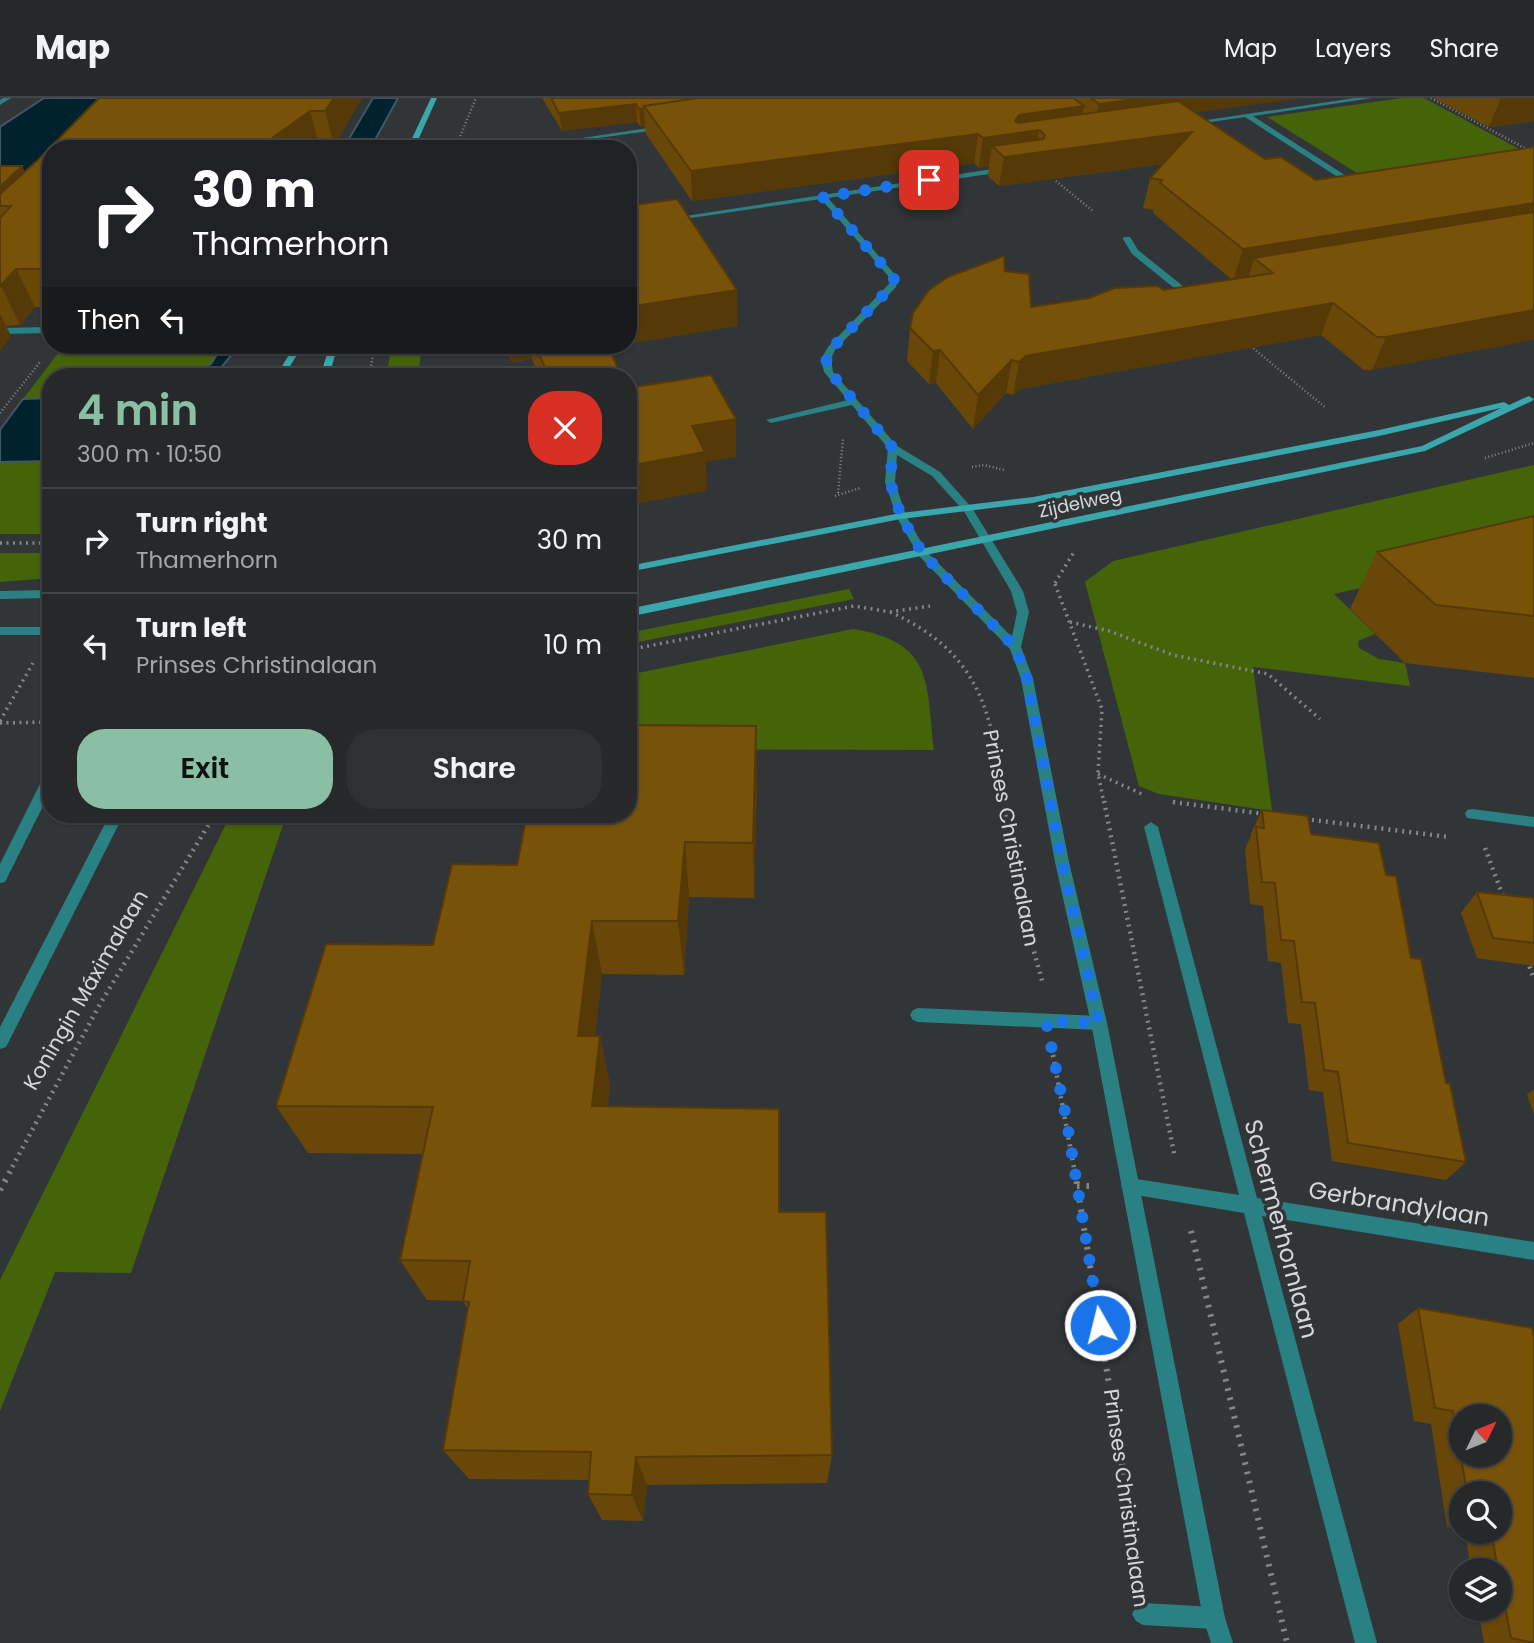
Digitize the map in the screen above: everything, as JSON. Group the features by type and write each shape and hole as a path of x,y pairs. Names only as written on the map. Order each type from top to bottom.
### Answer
{"main road":[{"path":"414,140 434,98"},
{"name":"Zijdelweg","path":"637,567 901,516 1033,500 1379,433 1531,398"},
{"name":"Zijdelweg","path":"637,610 923,554 1425,449 1531,398"}],"street":[{"path":"0,103 8,98"},
{"path":"1181,124 1369,98"},
{"path":"1246,115 1350,181 1363,179"},
{"path":"572,140 676,126"},
{"path":"654,222 1022,166"},
{"path":"823,197 894,278 893,285 831,349 826,359 830,372 893,448 936,474 967,508 989,540 1017,591 1023,612 1015,647"},
{"path":"1127,239 1135,252 1187,294 1201,292"},
{"path":"0,331 42,330"},
{"path":"771,420 854,402"},
{"path":"893,448 890,482 901,516 923,554 1015,647 1027,679 1062,862 1099,1023 1214,1618 1222,1643"},
{"path":"0,595 42,594"},
{"path":"0,631 42,631"},
{"path":"0,878 42,794"},
{"path":"1472,814 1534,821"},
{"path":"0,1042 112,823"},
{"name":"Schermerhornlaan","path":"1151,827 1366,1643"},
{"path":"918,1015 1099,1023"},
{"name":"Gerbrandylaan","path":"1130,1186 1249,1203 1534,1251"},
{"path":"1143,1614 1214,1618"},
{"path":"1212,1643 1214,1618"}],"path":[{"path":"459,140 476,98"},
{"path":"1431,98 1533,153"},
{"path":"1056,181 1093,211"},
{"path":"1241,338 1324,409 1339,406"},
{"path":"0,413 46,355"},
{"path":"837,494 842,440 854,402"},
{"path":"1479,460 1534,443"},
{"path":"936,474 984,465 1012,472"},
{"path":"828,500 837,494 890,482"},
{"path":"0,543 42,544"},
{"path":"1017,591 1055,584 1102,709 1098,773 1153,799"},
{"path":"637,648 854,606 890,612 968,601"},
{"name":"Prinses Christinalaan","path":"890,612 908,619 939,641 978,688 995,752 1024,930 1045,991 1046,1021 1090,1253 1139,1560 1143,1614"},
{"path":"1070,622 1109,631 1173,655 1268,674 1320,719"},
{"path":"35,660 0,722 42,722"},
{"path":"1166,801 1271,815"},
{"path":"1298,818 1456,837"},
{"name":"Koningin Máximalaan","path":"0,1190 100,1004 210,823"},
{"path":"1482,841 1506,903"},
{"path":"1525,954 1534,979"}],"green space":[{"path":"1402,98 1424,98 1519,149 1357,173 1267,117"},
{"path":"57,354 217,354 211,364 203,368 47,368"},
{"path":"390,354 421,354 419,368 388,368"},
{"path":"42,374 42,398 23,399"},
{"path":"42,461 42,534 0,534 0,462"},
{"path":"1534,465 1534,564 1519,552 1334,594 1375,634 1358,641 1359,648 1379,659 1405,663 1410,686 1253,667 1272,811 1159,794 1139,786 1085,582 1113,561"},
{"path":"0,553 42,553 42,579 0,582"},
{"path":"849,589 854,599 637,642 637,631"},
{"path":"853,629 879,635 899,644 912,655 921,669 926,685 934,750 637,749 637,673"},
{"path":"227,823 284,823 131,1273 55,1272 0,1411 0,1280"}],"water":[{"path":"44,98 128,98 65,140 42,140 42,160 0,190 0,127"},
{"path":"373,98 398,98 375,140 348,140"},
{"path":"217,354 232,354 221,368 203,368 211,364"},
{"path":"42,398 42,461 0,462 0,430 23,399"}],"building":[{"path":"99,98 334,98 325,111 310,111 270,140 58,140"},
{"path":"551,98 698,98 639,109 636,104 559,113"},
{"path":"698,98 1073,98 1084,106 1019,115 1015,121 1018,123 1178,101 1265,159 1281,157 1316,180 1534,147 1534,203 1243,249 1160,183 1162,180 1150,178 1192,132 1004,157 992,146 1043,139 1045,135 1039,130 983,138 978,134 691,171 644,106"},
{"path":"1091,98 1141,98 1099,104"},
{"path":"42,156 42,269 16,269 0,286 0,218 11,206 0,206 0,194"},
{"path":"0,166 22,166 0,187"},
{"path":"677,199 737,290 637,306 637,205"},
{"path":"1534,212 1534,310 1377,337 1333,303 1026,356 1019,362 1012,360 978,395 940,350 933,351 910,328 913,313 929,290 948,277 1004,256 1005,271 1029,274 1031,307 1089,298 1115,288 1158,286 1163,290 1273,273 1254,258"},
{"path":"539,354 612,354 618,368 545,368"},
{"path":"711,375 736,419 692,426 705,452 637,464 637,387"},
{"path":"1534,516 1534,616 1436,605 1377,552"},
{"path":"637,725 756,726 753,843 685,842 678,921 592,921 578,1036 600,1036 592,1106 779,1109 779,1212 826,1212 832,1455 636,1457 632,1495 588,1494 591,1452 443,1450 469,1302 463,1301 470,1261 400,1260 433,1107 276,1106 326,944 433,945 452,864 517,865 525,823 637,823"},
{"path":"1262,810 1308,816 1311,834 1379,843 1386,875 1396,876 1411,958 1421,959 1446,1083 1450,1084 1466,1162 1348,1143 1338,1072 1324,1070 1315,1003 1302,1002 1294,941 1281,940 1275,883 1262,882 1256,827 1264,828"},
{"path":"1477,892 1534,898 1534,943 1493,938"},
{"path":"1418,1308 1532,1328 1534,1643 1511,1638 1508,1621 1512,1621 1512,1558 1496,1558 1493,1544 1512,1544 1512,1481 1465,1481 1463,1467 1512,1467 1512,1404 1449,1404 1449,1410 1435,1408"}],"route":[{"path":"929,180 823,197 894,278 893,285 831,349 826,359 830,372 893,448 890,482 901,516 923,554 990,625 1015,647 1027,679 1062,862 1099,1023 1046,1021 1066,1117 1100,1325"}]}
